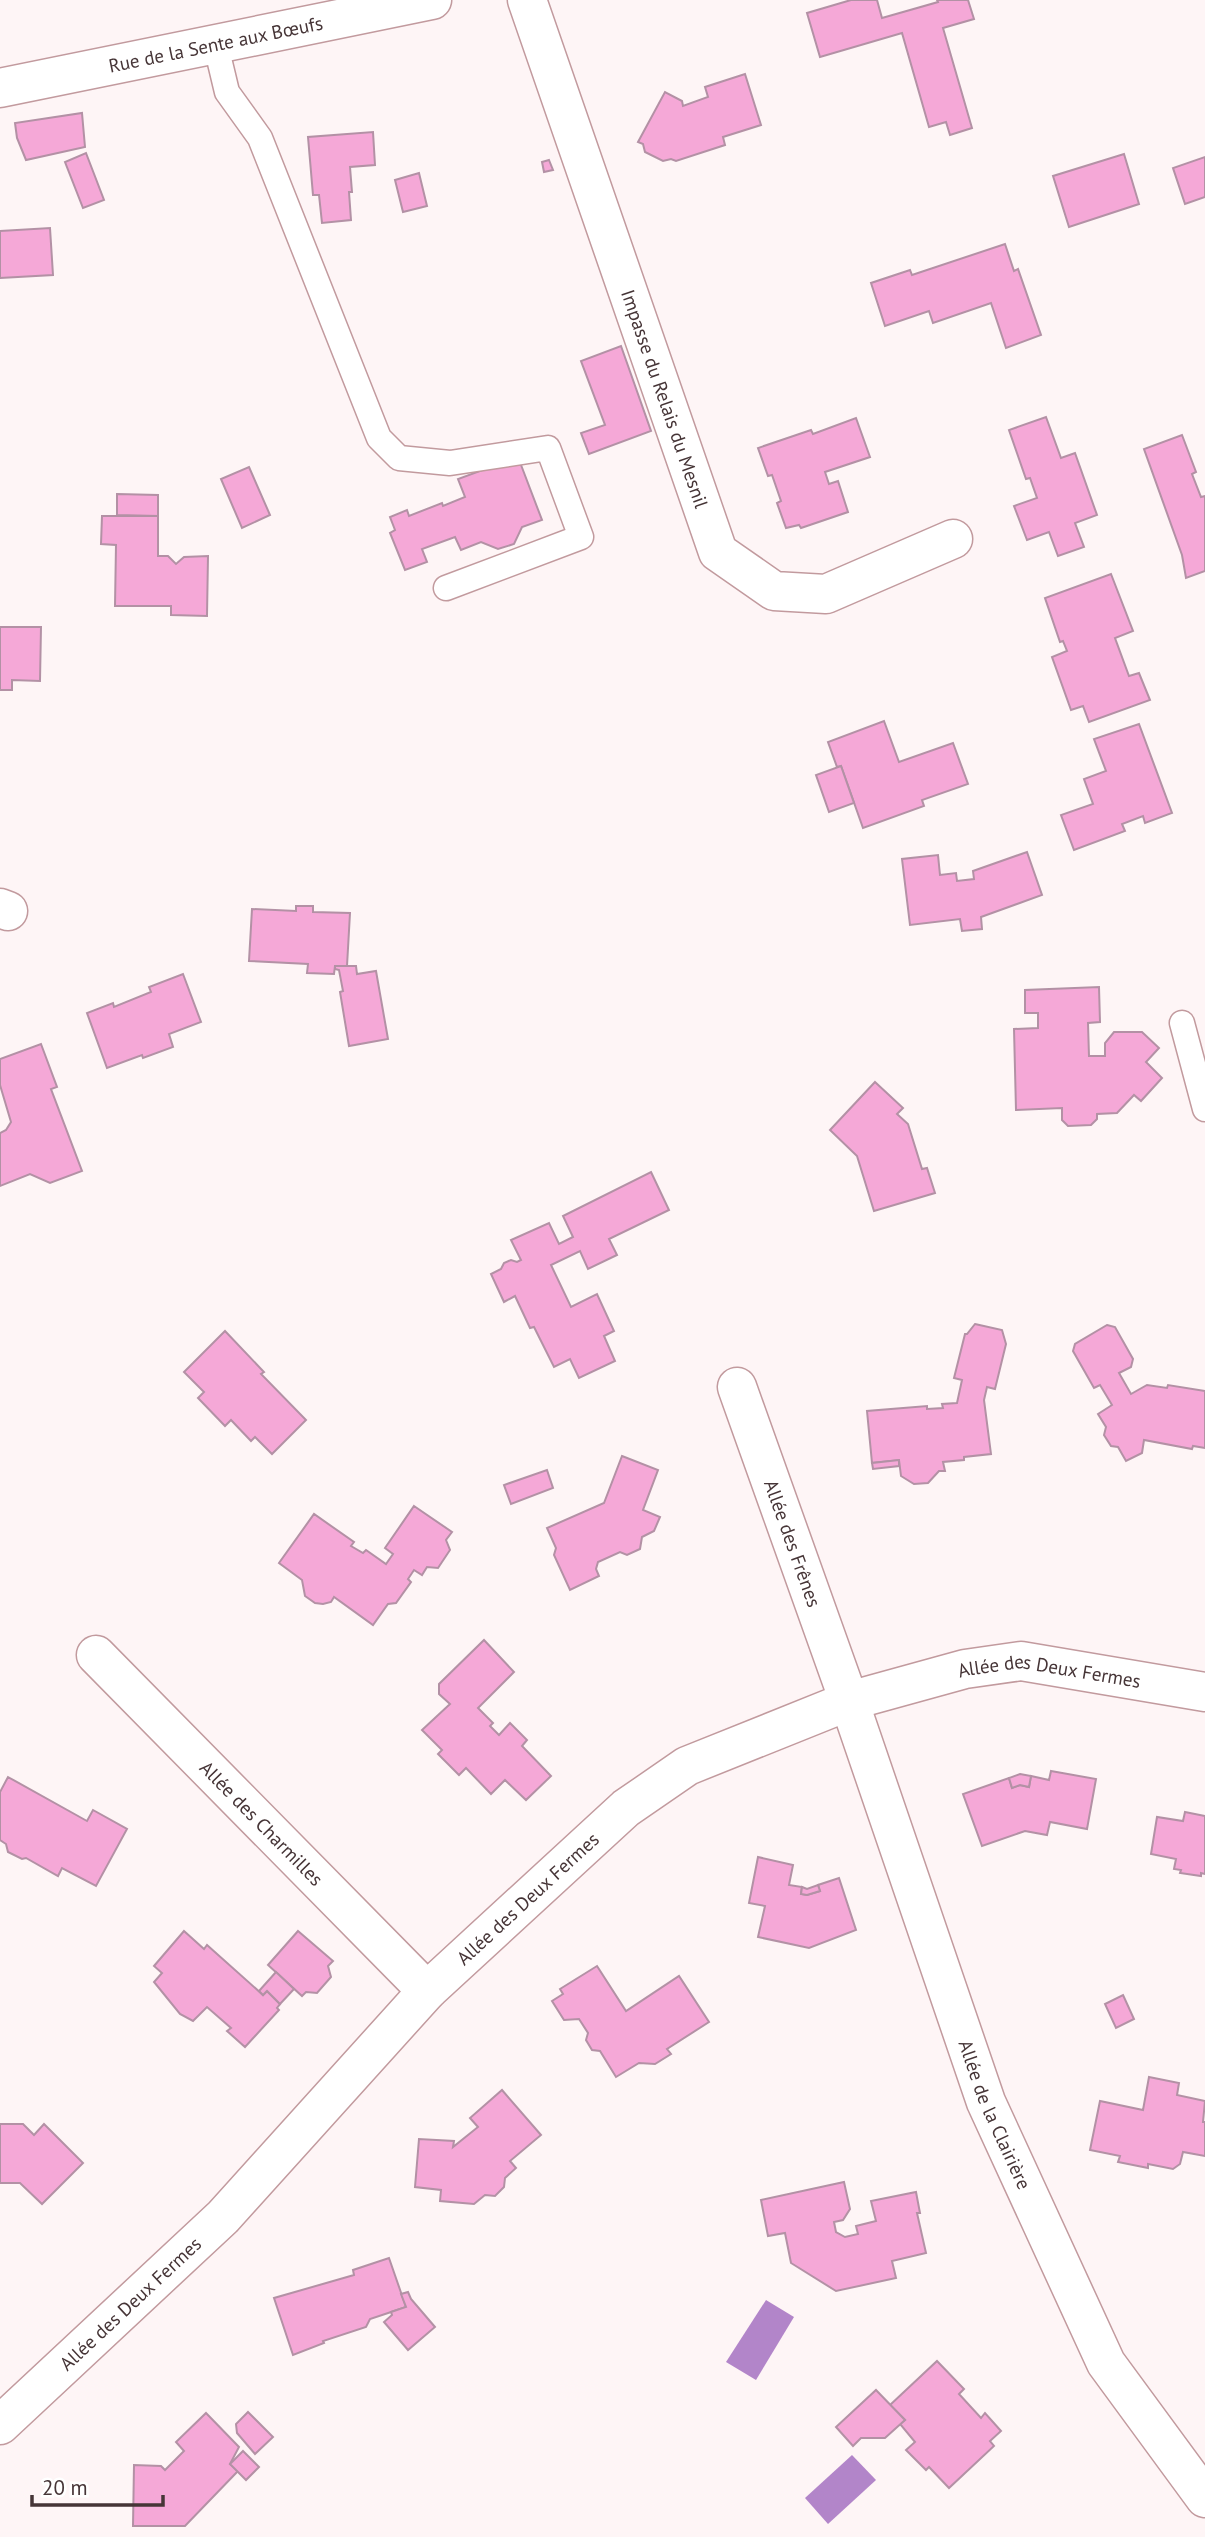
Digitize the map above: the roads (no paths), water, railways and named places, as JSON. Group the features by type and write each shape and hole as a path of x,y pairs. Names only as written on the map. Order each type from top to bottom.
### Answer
{"street":[{"name":"Rue de la Sente aux Bœufs","path":"0,88 432,0"},
{"name":"Impasse du Relais du Mesnil","path":"527,0 718,552 775,591 826,594 953,539"},
{"name":"Allée des Frênes","path":"737,1387 849,1701"},
{"name":"Allée des Charmilles","path":"96,1656 427,1991"},
{"name":"Allée des Deux Fermes","path":"0,2426 223,2217 427,1991 636,1801 687,1766 849,1701 965,1669 1021,1661 1205,1692"},
{"name":"Allée de la Clairière","path":"849,1701 986,2102 1106,2363 1205,2498"}],"lane":[{"path":"216,46 227,92 260,138 379,438 399,458 450,463 548,448 581,537 446,588"},
{"path":"1182,1023 1205,1109"}]}
